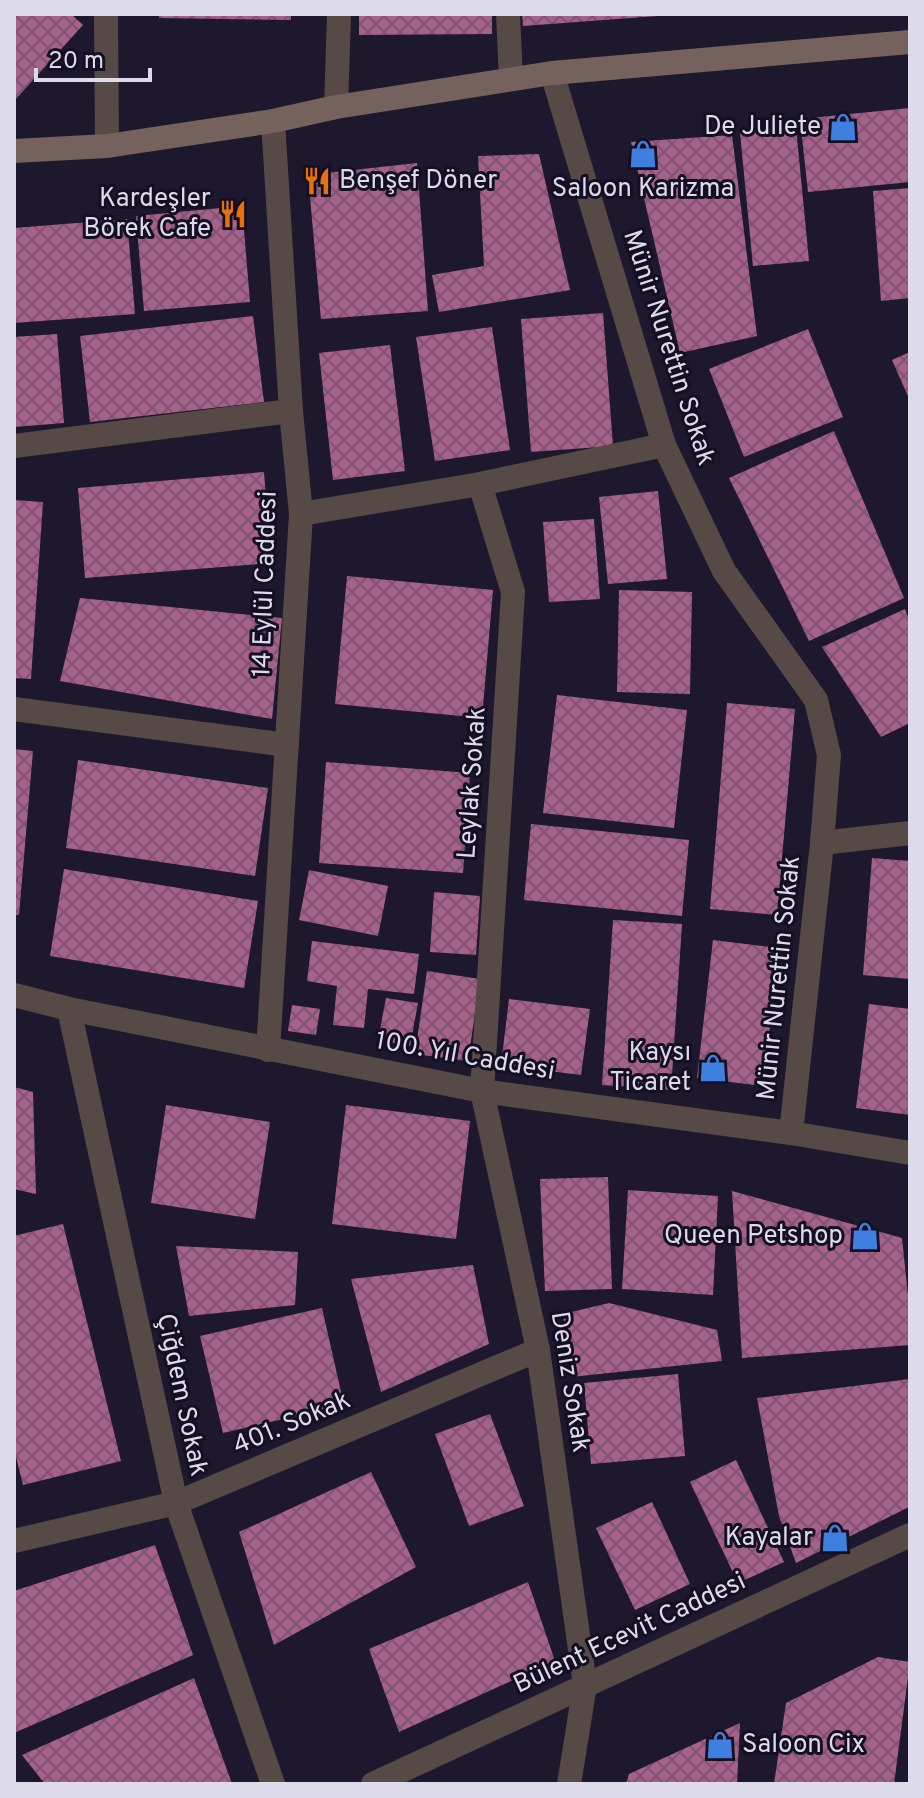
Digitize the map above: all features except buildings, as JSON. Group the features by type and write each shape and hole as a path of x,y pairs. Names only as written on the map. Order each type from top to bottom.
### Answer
{"main road":[{"path":"14,151 107,146 552,73 910,42"}],"street":[{"path":"106,14 107,146"},
{"path":"336,107 339,14"},
{"path":"508,14 511,79"},
{"name":"Münir Nurettin Sokak","path":"552,73 664,445 724,571 816,700 829,755 791,1133"},
{"name":"14 Eylül Caddesi","path":"268,1050 301,514 291,411 273,121"},
{"path":"14,446 291,411"},
{"path":"301,514 480,484 664,445"},
{"name":"Leylak Sokak","path":"480,484 513,592 482,1091"},
{"path":"14,709 287,745"},
{"path":"822,843 910,833"},
{"name":"100. Yıl Caddesi","path":"14,995 268,1050 482,1091 791,1133 910,1153"},
{"name":"Çiğdem Sokak","path":"69,1009 176,1503 273,1784"},
{"name":"Deniz Sokak","path":"482,1091 538,1350 585,1685 569,1784"},
{"name":"401. Sokak","path":"14,1541 176,1503 538,1350"},
{"name":"Bülent Ecevit Caddesi","path":"373,1784 910,1535"}],"place":[{"name":"De Juliete","path":"843,127"},
{"name":"Saloon Karizma","path":"643,154"},
{"name":"Benşef Döner","path":"317,181"},
{"name":"Kardeşler Börek Cafe","path":"233,214"},
{"name":"Kaysı Ticaret","path":"713,1068"},
{"name":"Queen Petshop","path":"865,1236"},
{"name":"Kayalar","path":"835,1538"},
{"name":"Saloon Cix","path":"720,1745"}]}
